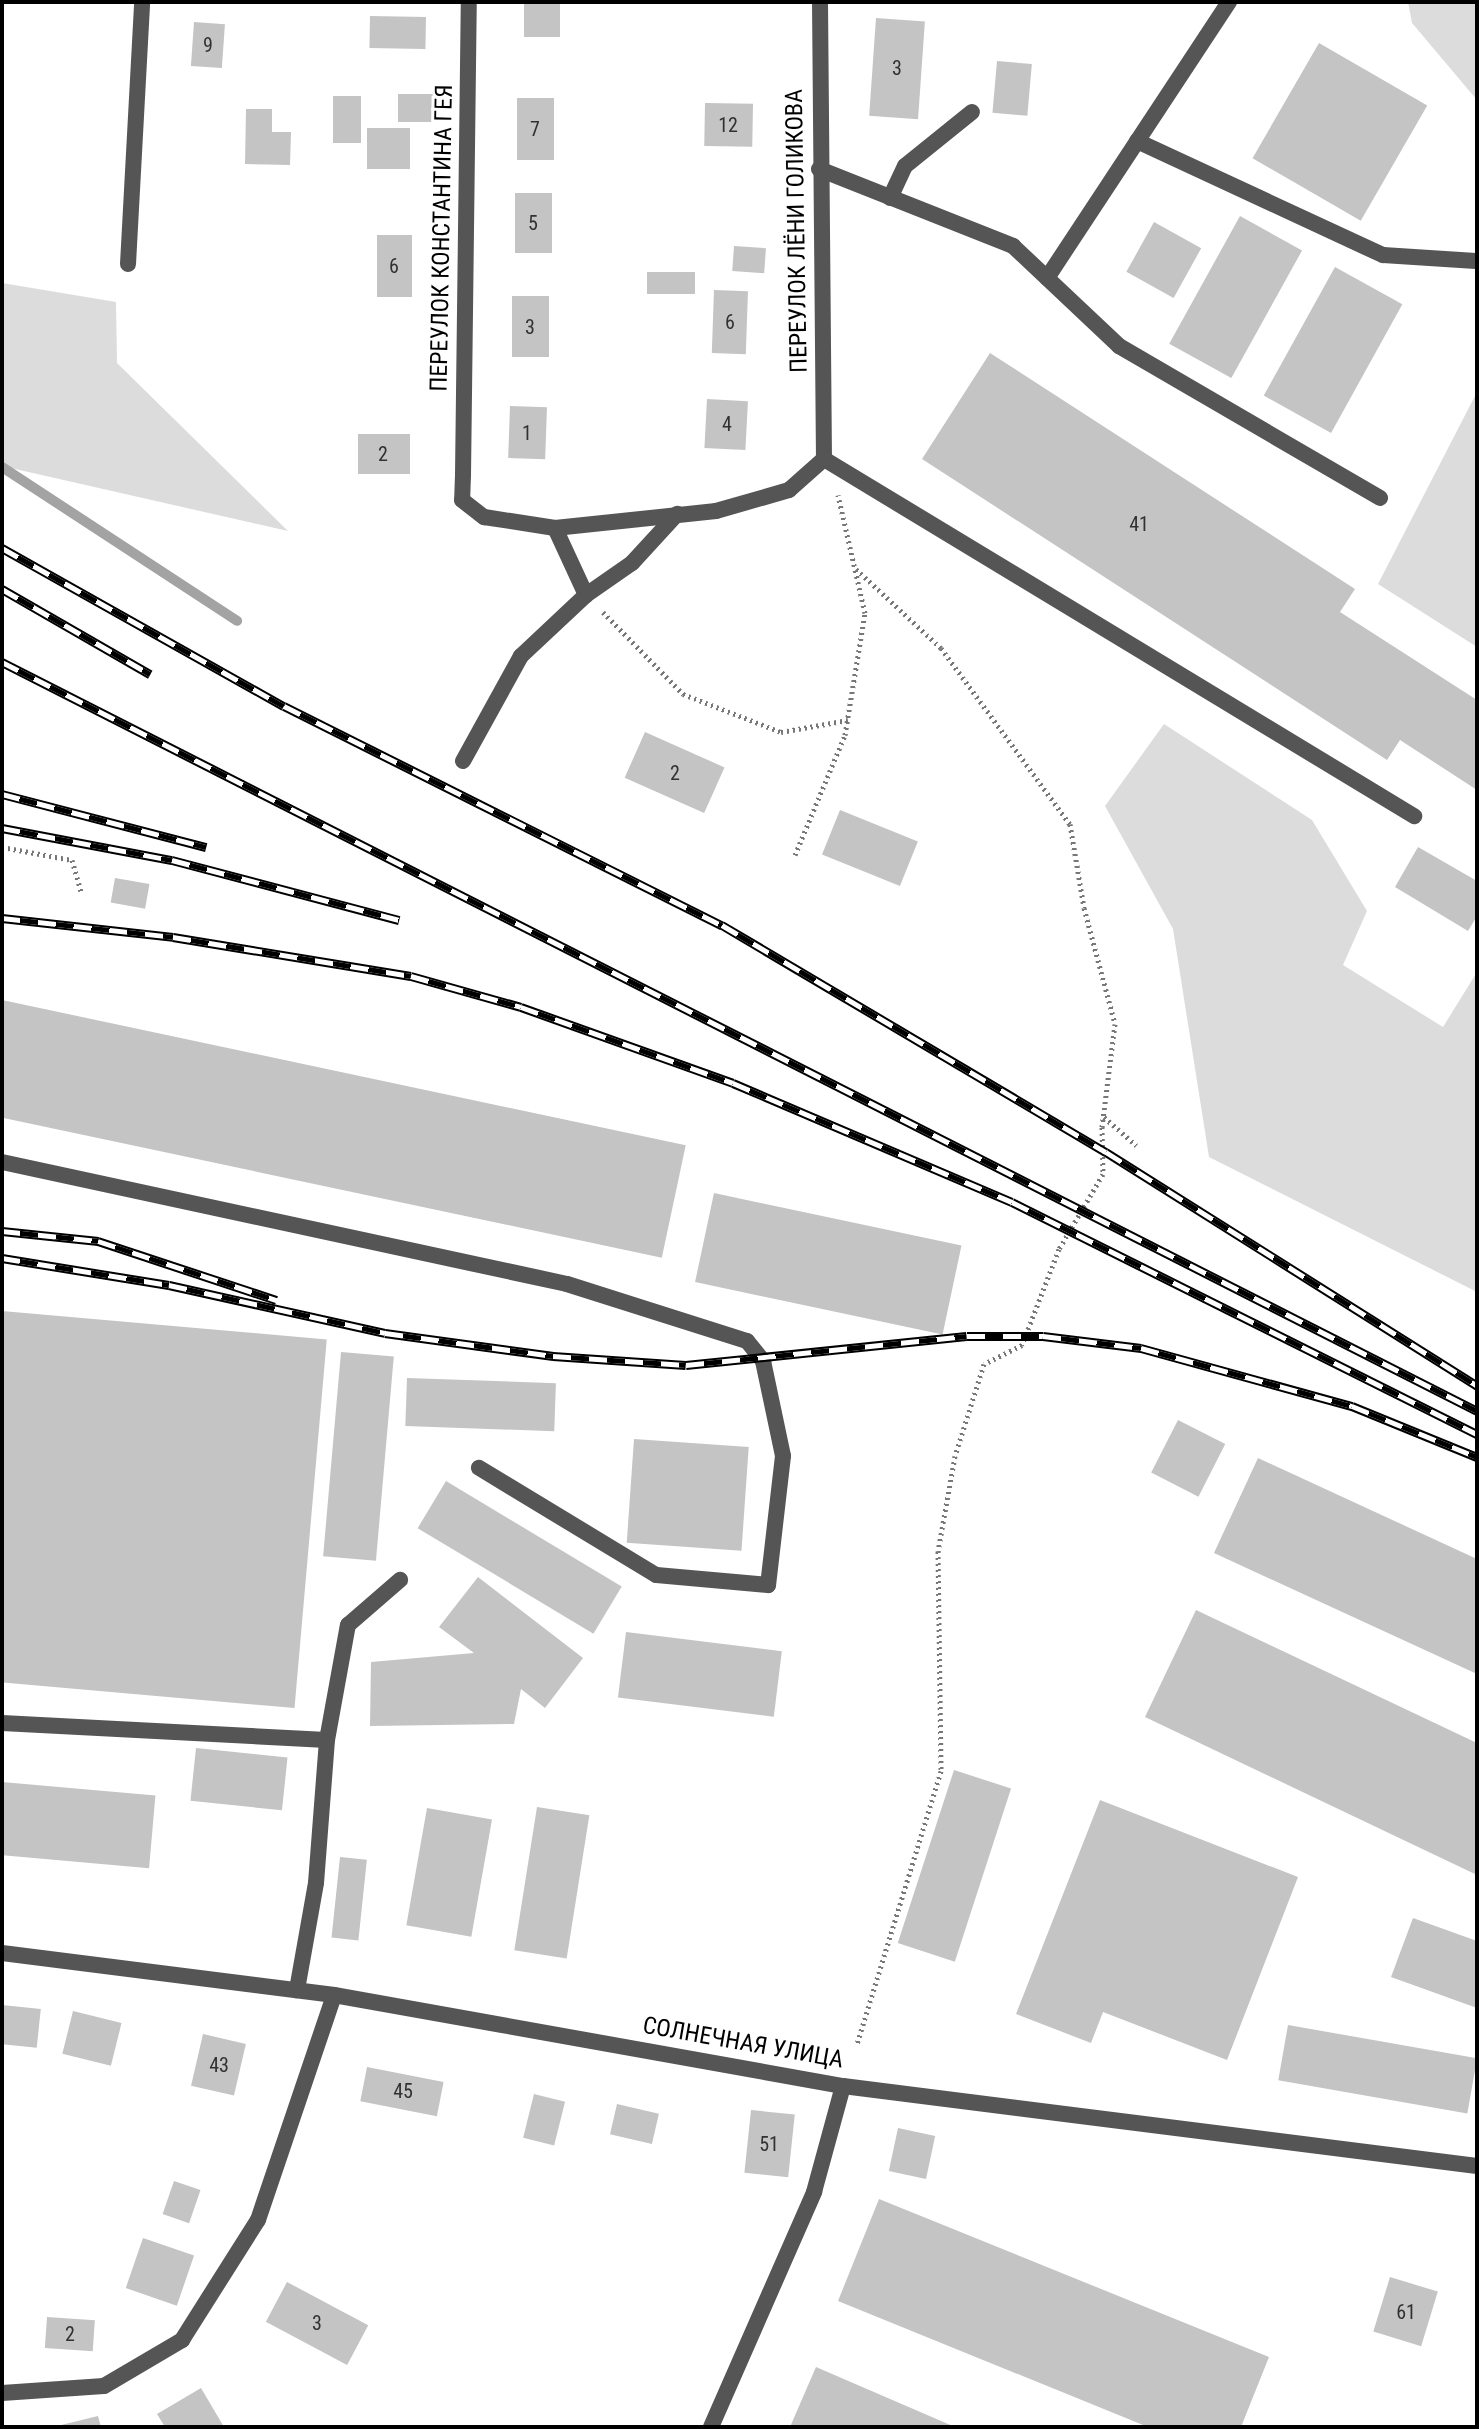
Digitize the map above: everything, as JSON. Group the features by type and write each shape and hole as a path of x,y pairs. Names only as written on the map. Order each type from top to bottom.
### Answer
{"street":[{"path":"128,264 142,2"},
{"name":"ПЕРЕУЛОК КОНСТАНТИНА ГЕЯ","path":"469,2 462,500 484,517 555,528"},
{"name":"ПЕРЕУЛОК ЛЁНИ ГОЛИКОВА","path":"820,2 819,169 824,459"},
{"path":"1047,278 1229,2"},
{"path":"890,198 905,166 972,112"},
{"path":"1137,141 1383,255 1476,261"},
{"path":"819,169 1013,246 1119,346 1380,498"},
{"path":"586,595 555,528 677,514 789,490 824,459 1414,816"},
{"path":"463,761 521,656 586,595 632,563 677,514"},
{"path":"2,1162 567,1284 747,1341 763,1361 783,1456 768,1585 656,1575 479,1468"},
{"path":"297,1990 316,1883 327,1740 348,1625 400,1580"},
{"path":"2,1723 327,1740"},
{"name":"СОЛНЕЧНАЯ УЛИЦА","path":"2,1953 334,1995 843,2086 1477,2166"},
{"path":"2,2393 104,2386 182,2340 258,2220 334,1995"},
{"path":"711,2427 814,2192 843,2086"}],"path":[{"path":"795,855 848,720 865,613 848,523 824,459"},
{"path":"856,569 941,648 1070,824 1084,908 1115,1024 1103,1116 1103,1174 1059,1249 1022,1345 984,1364 966,1414 938,1551 941,1771 857,2044"},
{"path":"586,595 683,694 781,732 848,720"},
{"path":"2,847 72,860 82,894"},
{"path":"1103,1116 1136,1145"}],"shaded area":[{"path":"1408,2 1477,2 1477,100 1412,23"},
{"path":"2,283 116,302 117,363 288,531 2,466"},
{"path":"1477,392 1477,647 1378,584"},
{"path":"1164,724 1312,820 1367,911 1343,965 1443,1027 1477,972 1477,1292 1209,1157 1173,929 1105,806"}],"building":[{"path":"524,2 560,2 560,37 524,37"},
{"path":"370,16 426,17 425,49 369,48"},
{"path":"876,18 925,21 918,119 869,116"},
{"path":"194,22 225,24 222,68 191,66"},
{"path":"1319,43 1427,106 1361,221 1252,158"},
{"path":"997,61 1032,64 1027,116 992,113"},
{"path":"398,94 437,94 437,122 398,122"},
{"path":"333,96 361,96 361,143 333,143"},
{"path":"517,98 554,98 554,160 517,160"},
{"path":"705,103 753,104 752,147 704,146"},
{"path":"246,109 272,109 272,132 291,132 290,165 245,164"},
{"path":"367,128 410,128 410,169 367,169"},
{"path":"515,193 552,193 552,253 515,253"},
{"path":"1240,216 1302,250 1231,378 1169,344"},
{"path":"1154,222 1201,248 1174,298 1126,272"},
{"path":"377,235 412,235 412,297 377,297"},
{"path":"734,246 766,248 764,273 732,271"},
{"path":"1335,267 1402,304 1331,433 1264,396"},
{"path":"647,272 695,272 695,294 647,294"},
{"path":"714,290 748,291 746,354 712,353"},
{"path":"512,296 549,296 549,357 512,357"},
{"path":"990,353 1355,589 1340,612 1477,700 1477,790 1400,740 1387,760 922,459"},
{"path":"707,399 748,401 745,450 704,448"},
{"path":"510,406 547,407 545,459 508,458"},
{"path":"358,434 410,434 410,474 358,474"},
{"path":"645,732 724,767 704,813 625,778"},
{"path":"840,810 918,841 900,886 822,855"},
{"path":"1418,847 1477,881 1477,916 1468,931 1395,887"},
{"path":"115,878 149,884 145,909 111,903"},
{"path":"2,1000 686,1145 662,1258 2,1118"},
{"path":"714,1193 961,1246 943,1335 695,1282"},
{"path":"2,1311 327,1339 295,1708 2,1682"},
{"path":"341,1352 394,1357 376,1561 323,1556"},
{"path":"407,1378 556,1383 554,1431 405,1426"},
{"path":"1178,1420 1225,1444 1198,1497 1151,1473"},
{"path":"634,1439 749,1447 741,1551 627,1543"},
{"path":"1258,1458 1477,1559 1477,1674 1214,1553"},
{"path":"446,1481 622,1587 593,1634 418,1528"},
{"path":"478,1577 583,1658 545,1708 521,1689 514,1724 370,1726 371,1662 474,1653 439,1627"},
{"path":"1196,1610 1477,1743 1477,1875 1145,1717"},
{"path":"626,1632 782,1651 774,1717 618,1698"},
{"path":"196,1748 287,1758 282,1810 190,1801"},
{"path":"954,1770 1011,1789 955,1962 898,1943"},
{"path":"2,1782 155,1795 149,1868 2,1855"},
{"path":"1100,1800 1298,1877 1227,2060 1103,2012 1091,2043 1016,2014"},
{"path":"537,1807 589,1815 567,1959 514,1950"},
{"path":"427,1808 492,1819 471,1937 406,1925"},
{"path":"340,1857 367,1860 358,1940 332,1938"},
{"path":"1413,1918 1477,1941 1477,2008 1391,1977"},
{"path":"2,2005 41,2009 37,2048 2,2044"},
{"path":"73,2011 122,2023 111,2066 62,2054"},
{"path":"1288,2025 1477,2058 1467,2113 1278,2080"},
{"path":"203,2034 246,2044 234,2096 191,2086"},
{"path":"367,2067 444,2082 437,2116 360,2101"},
{"path":"534,2094 565,2102 554,2145 523,2138"},
{"path":"617,2104 659,2114 652,2144 610,2134"},
{"path":"751,2110 795,2115 788,2177 744,2173"},
{"path":"898,2128 935,2136 926,2179 889,2171"},
{"path":"174,2181 200,2190 189,2223 163,2214"},
{"path":"879,2199 1269,2357 1241,2427 1148,2427 838,2301"},
{"path":"143,2238 194,2256 177,2306 126,2288"},
{"path":"1390,2277 1438,2292 1421,2346 1373,2332"},
{"path":"287,2282 368,2325 347,2365 266,2322"},
{"path":"47,2317 95,2320 93,2351 45,2348"},
{"path":"816,2367 955,2427 790,2427"},
{"path":"201,2388 224,2427 165,2427 157,2414"},
{"path":"98,2416 101,2427 57,2426"}],"waterway":[{"path":"2,467 237,621"}],"railway":[{"path":"2,548 284,706 722,925 1106,1152 1477,1386"},
{"path":"2,589 150,674"},
{"path":"2,662 1477,1411"},
{"path":"2,794 206,847"},
{"path":"2,828 172,860 399,920"},
{"path":"2,918 173,937 411,976 521,1007 733,1083 1012,1202 1477,1434"},
{"path":"2,1231 98,1241 276,1300"},
{"path":"2,1258 169,1285 385,1333 553,1356 686,1365 967,1336 1043,1336 1141,1348 1352,1406 1477,1457"}]}
